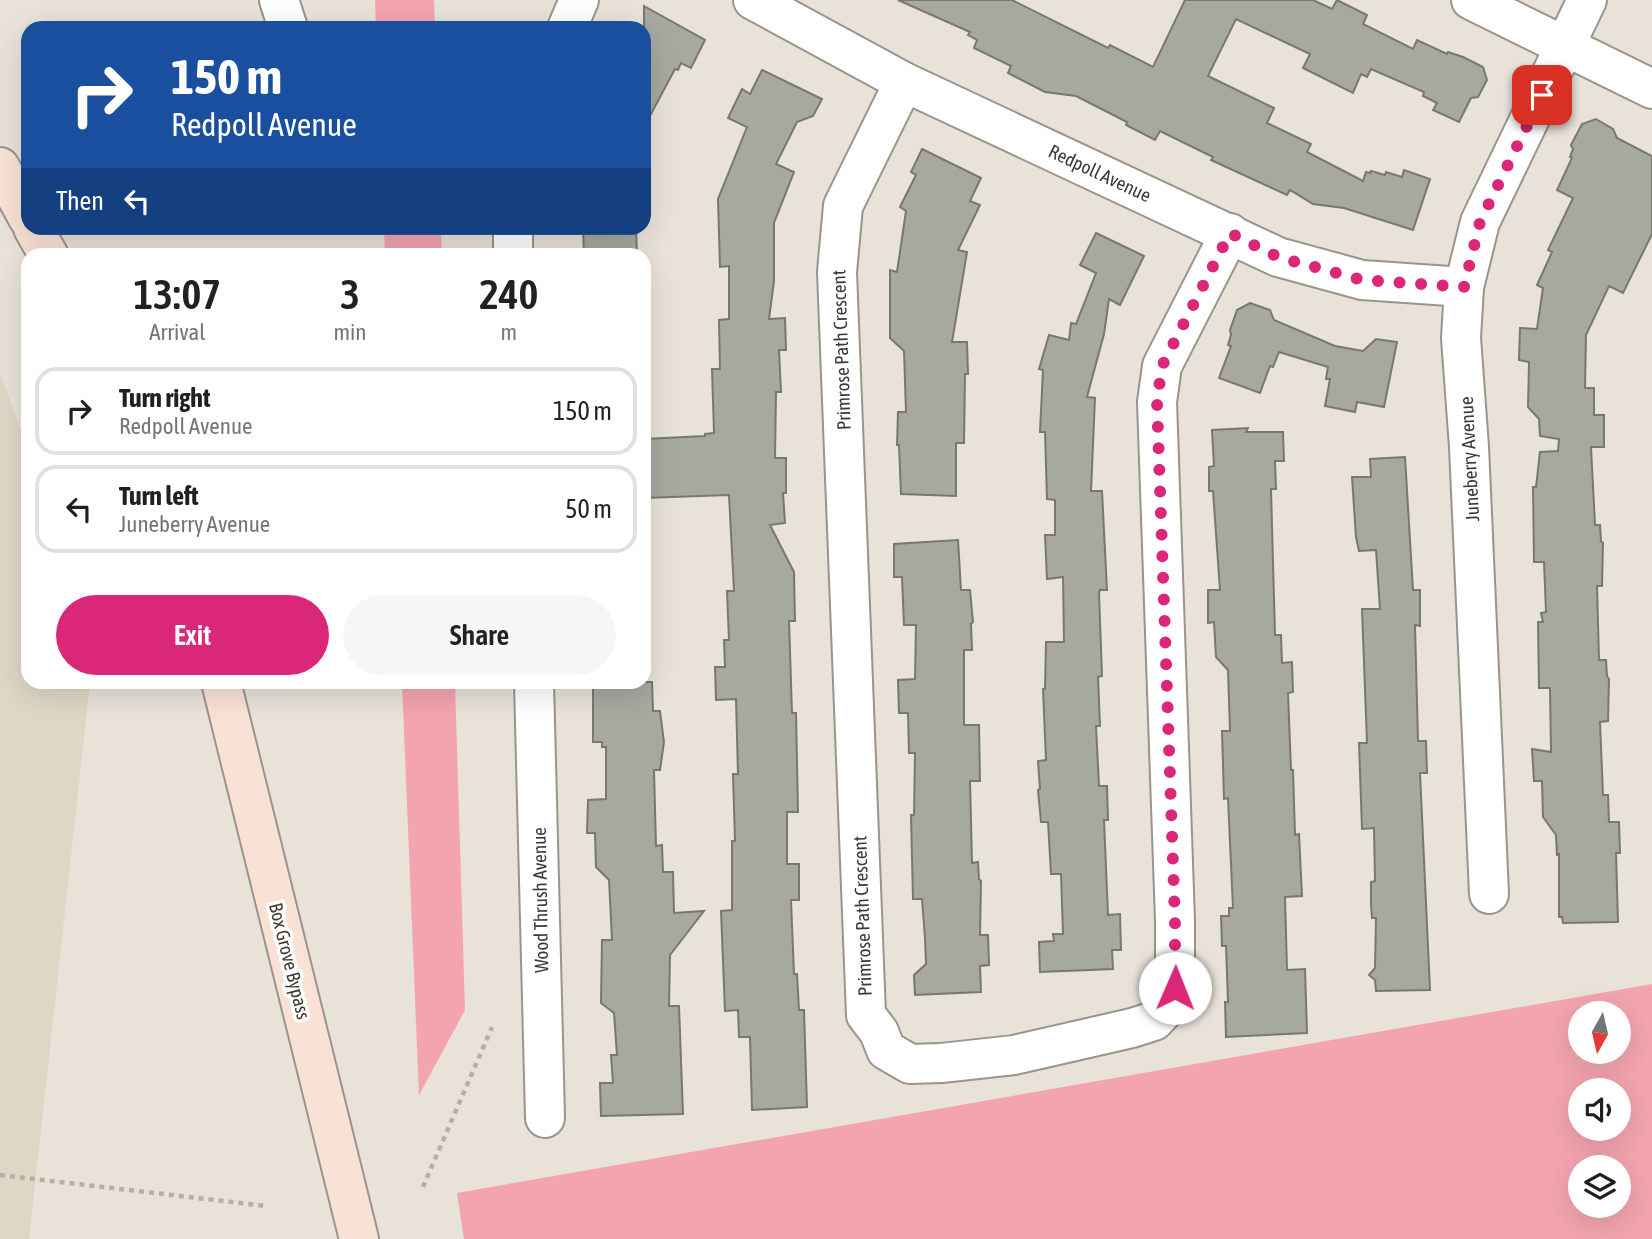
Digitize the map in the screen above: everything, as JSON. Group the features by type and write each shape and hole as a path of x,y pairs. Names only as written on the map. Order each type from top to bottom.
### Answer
{"main road":[{"path":"0,167 21,205"},
{"name":"Box Grove Bypass","path":"223,689 359,1239"}],"street":[{"path":"279,0 286,21"},
{"path":"570,21 579,0"},
{"name":"Redpoll Avenue","path":"754,0 904,82 1278,257 1362,280 1464,287"},
{"path":"1471,0 1652,89"},
{"name":"Juneberry Avenue","path":"1489,894 1469,447 1461,338 1464,287 1480,222 1587,0"},
{"name":"Primrose Path Crescent","path":"904,82 843,206 837,272 866,1015 879,1032 886,1049 910,1064 1014,1055 1132,1028 1154,1021 1167,1007 1175,988 1157,402 1162,366 1230,233"},
{"name":"Wood Thrush Avenue","path":"534,689 545,1118"}],"path":[{"path":"423,1187 492,1027"},
{"path":"0,1175 266,1206"}],"shaded area":[{"path":"375,0 434,0 435,21 376,21"},
{"path":"384,235 441,235 442,248 385,248"},
{"path":"0,373 21,431 21,689 89,689 29,1239 0,1239"},
{"path":"402,689 455,689 465,1010 419,1095"},
{"path":"1652,984 1652,1239 464,1239 457,1193"}],"building":[{"path":"898,0 1012,0 1108,48 1110,45 1153,67 1185,0 1313,0 1332,9 1337,0 1367,15 1363,24 1413,49 1417,40 1483,67 1487,80 1478,97 1471,98 1459,122 1433,110 1437,103 1423,96 1424,92 1371,69 1367,77 1361,74 1353,93 1303,68 1310,54 1236,19 1208,76 1274,108 1267,123 1311,144 1307,152 1363,181 1366,172 1385,175 1386,172 1402,177 1404,170 1430,179 1413,230 1344,208 1313,204 1290,190 1287,195 1211,160 1213,157 1160,131 1155,140 1126,125 1127,122 1076,96 1045,92 1008,73 1011,66 974,48 977,40 968,35 970,32"},
{"path":"644,6 705,40 691,68 681,63 678,70 675,69 651,114 651,21 644,21"},
{"path":"762,70 822,99 813,116 797,122 776,164 794,172 774,223 774,281 769,319 785,318 786,350 779,350 781,392 776,392 775,458 786,458 786,493 783,493 785,523 770,525 794,572 795,621 789,621 792,713 796,713 798,812 787,812 787,864 799,864 799,900 791,900 794,974 797,974 799,1010 804,1010 807,1107 752,1110 750,1037 739,1037 738,1010 725,1011 721,911 732,910 732,841 735,841 733,774 738,774 736,699 716,700 715,667 725,667 724,640 729,640 727,591 734,591 729,495 651,498 651,439 705,436 714,433 712,369 720,369 719,320 729,319 729,266 720,267 718,199 747,127 728,118 742,89 750,94"},
{"path":"1596,119 1613,129 1617,138 1652,156 1652,234 1623,293 1609,286 1586,335 1585,388 1594,388 1594,415 1604,415 1604,447 1591,447 1595,525 1600,525 1603,543 1602,586 1597,586 1599,660 1606,660 1609,679 1608,721 1600,722 1603,795 1608,795 1609,822 1619,822 1620,853 1616,853 1618,922 1563,923 1562,917 1559,917 1559,854 1557,855 1556,835 1543,817 1542,781 1534,781 1532,749 1551,752 1550,688 1539,688 1538,622 1543,622 1541,613 1546,612 1544,562 1534,562 1533,487 1536,487 1540,452 1558,451 1559,439 1540,436 1539,419 1528,407 1529,362 1519,360 1520,328 1537,329 1543,288 1537,285 1552,252 1548,250 1573,198 1557,190 1572,158 1571,145 1582,124"},
{"path":"922,149 981,178 970,201 980,205 958,250 967,252 952,342 967,342 968,374 965,374 964,443 956,443 956,496 901,494 897,445 898,412 906,412 904,351 890,338 890,270 897,272 906,211 900,207 916,175 911,172"},
{"path":"1096,233 1144,256 1120,305 1109,299 1104,334 1087,397 1095,398 1091,491 1102,491 1107,590 1100,590 1099,593 1102,676 1098,677 1100,726 1096,726 1099,786 1107,786 1108,820 1104,820 1108,915 1120,914 1121,950 1112,950 1113,969 1040,972 1039,942 1054,941 1053,934 1063,934 1061,874 1051,874 1048,822 1041,822 1038,761 1046,760 1043,689 1046,642 1064,642 1063,577 1047,579 1045,535 1055,535 1055,500 1047,499 1045,432 1040,432 1043,370 1039,369 1049,335 1069,340 1071,323 1076,324 1096,273 1080,265"},
{"path":"583,235 636,235 637,248 584,248"},
{"path":"1250,303 1270,310 1274,320 1335,346 1363,351 1376,339 1397,342 1384,407 1357,402 1355,412 1325,406 1330,379 1326,379 1328,367 1279,352 1273,367 1270,366 1260,393 1219,378 1231,346 1228,345 1230,330 1237,310"},
{"path":"1248,428 1246,432 1283,432 1284,461 1275,461 1276,489 1271,489 1275,635 1281,635 1282,663 1292,662 1293,692 1288,693 1291,770 1295,835 1299,834 1302,896 1285,897 1287,970 1305,969 1307,1033 1226,1037 1226,946 1222,946 1221,916 1229,916 1229,908 1233,908 1228,798 1224,799 1222,731 1230,731 1228,670 1216,657 1214,622 1208,623 1208,590 1220,590 1213,491 1209,491 1209,467 1214,466 1212,430"},
{"path":"1405,457 1413,590 1420,590 1420,626 1415,625 1418,741 1426,741 1427,773 1420,773 1430,990 1376,991 1375,980 1369,975 1375,968 1376,918 1372,918 1371,904 1371,882 1375,881 1374,828 1362,829 1359,743 1367,743 1362,609 1380,609 1376,550 1359,551 1356,537 1352,477 1371,477 1370,459"},
{"path":"958,540 961,590 970,590 973,622 972,650 964,650 964,725 979,725 980,781 970,781 972,863 978,862 981,881 980,935 988,935 989,965 980,966 981,992 915,995 914,975 926,964 925,938 922,899 913,899 911,815 914,815 915,753 909,753 908,713 899,713 898,680 915,679 916,625 904,625 902,577 894,577 894,544"},
{"path":"652,682 653,711 660,711 664,742 660,770 654,770 656,846 662,845 663,872 673,872 674,913 704,911 670,955 669,1006 679,1006 683,1114 601,1116 600,1083 613,1083 611,1055 617,1055 614,1013 601,1003 602,940 612,940 609,880 596,867 595,833 587,833 588,800 606,799 606,747 602,747 602,742 593,742 593,689 651,689"}],"route":[{"path":"1175,988 1157,402 1162,366 1230,233 1278,257 1362,280 1464,287 1480,222 1542,95"}]}
